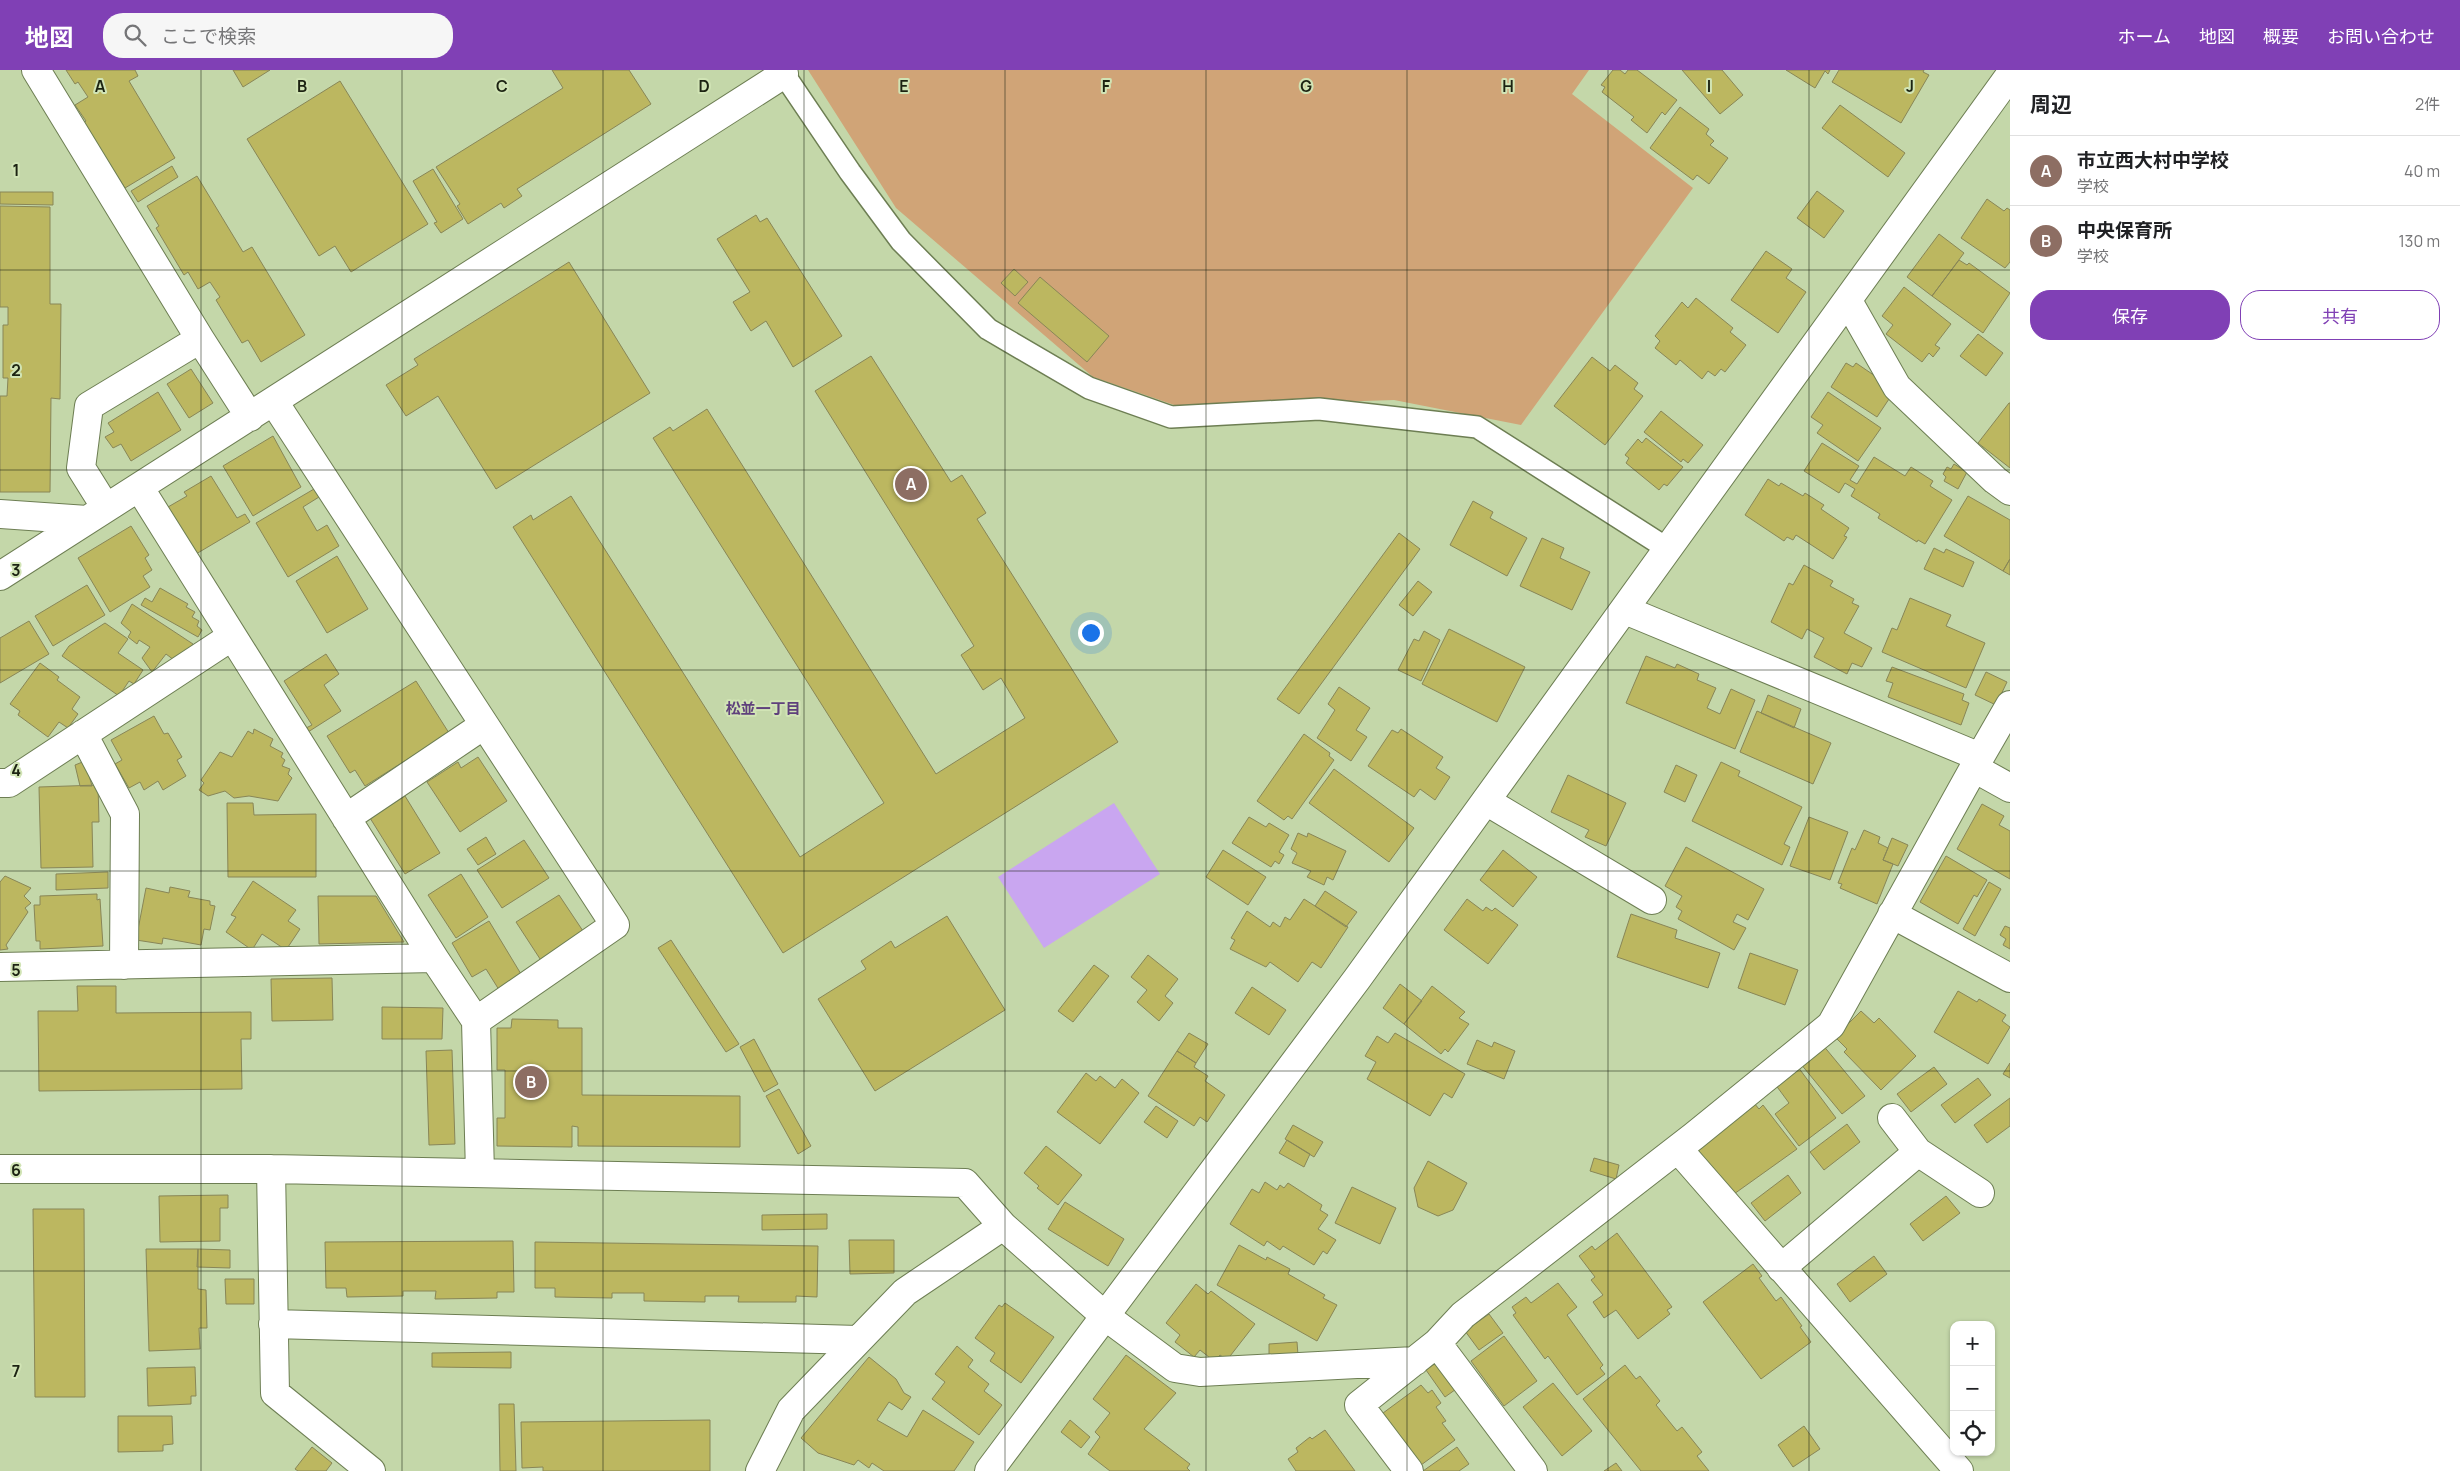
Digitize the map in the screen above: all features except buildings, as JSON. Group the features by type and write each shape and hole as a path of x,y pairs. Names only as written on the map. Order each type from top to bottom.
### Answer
{"street":[{"path":"36,70 200,339 250,417"},
{"path":"0,576 274,402 782,72"},
{"path":"989,1471 1357,979 2010,75"},
{"path":"1848,301 1897,387 2010,492"},
{"path":"97,514 81,468 88,406 200,339"},
{"path":"274,402 615,925 476,1021"},
{"path":"139,487 231,637 434,958 476,1021 480,1173"},
{"path":"0,514 97,514"},
{"path":"1625,610 1977,762 2010,788"},
{"path":"0,784 9,783 231,637"},
{"path":"1409,1471 1359,1405 1437,1342 1463,1315 1678,1149 1830,1024 2010,705"},
{"path":"346,818 484,724"},
{"path":"83,734 125,814 124,965"},
{"path":"1486,801 1652,900"},
{"path":"1892,914 2010,978"},
{"path":"0,967 434,958"},
{"path":"1892,1118 1918,1152 1980,1192"},
{"path":"1678,1149 1959,1471"},
{"path":"1781,1268 1918,1152"},
{"path":"0,1169 271,1169 965,1183 1002,1226 1105,1316 1175,1368 1200,1372 1415,1361"},
{"path":"271,1169 274,1394 371,1471"},
{"path":"760,1471 791,1410 905,1292 1002,1226"},
{"path":"273,1324 858,1340"},
{"path":"1437,1342 1533,1471"}],"lane":[{"path":"782,72 850,172 908,248 988,329 1089,388 1171,417 1318,409 1476,427 1668,549"}],"shaded area":[{"path":"808,70 1589,70 1572,94 1693,188 1521,425 1394,400 1180,407 1093,377 896,208"},
{"path":"1114,803 1160,874 1044,948 998,877"}],"place":[{"name":"市立西大村中学校","path":"911,484"},
{"name":"中央保育所","path":"531,1082"}],"district":[{"name":"松並一丁目","path":"763,708"}]}
